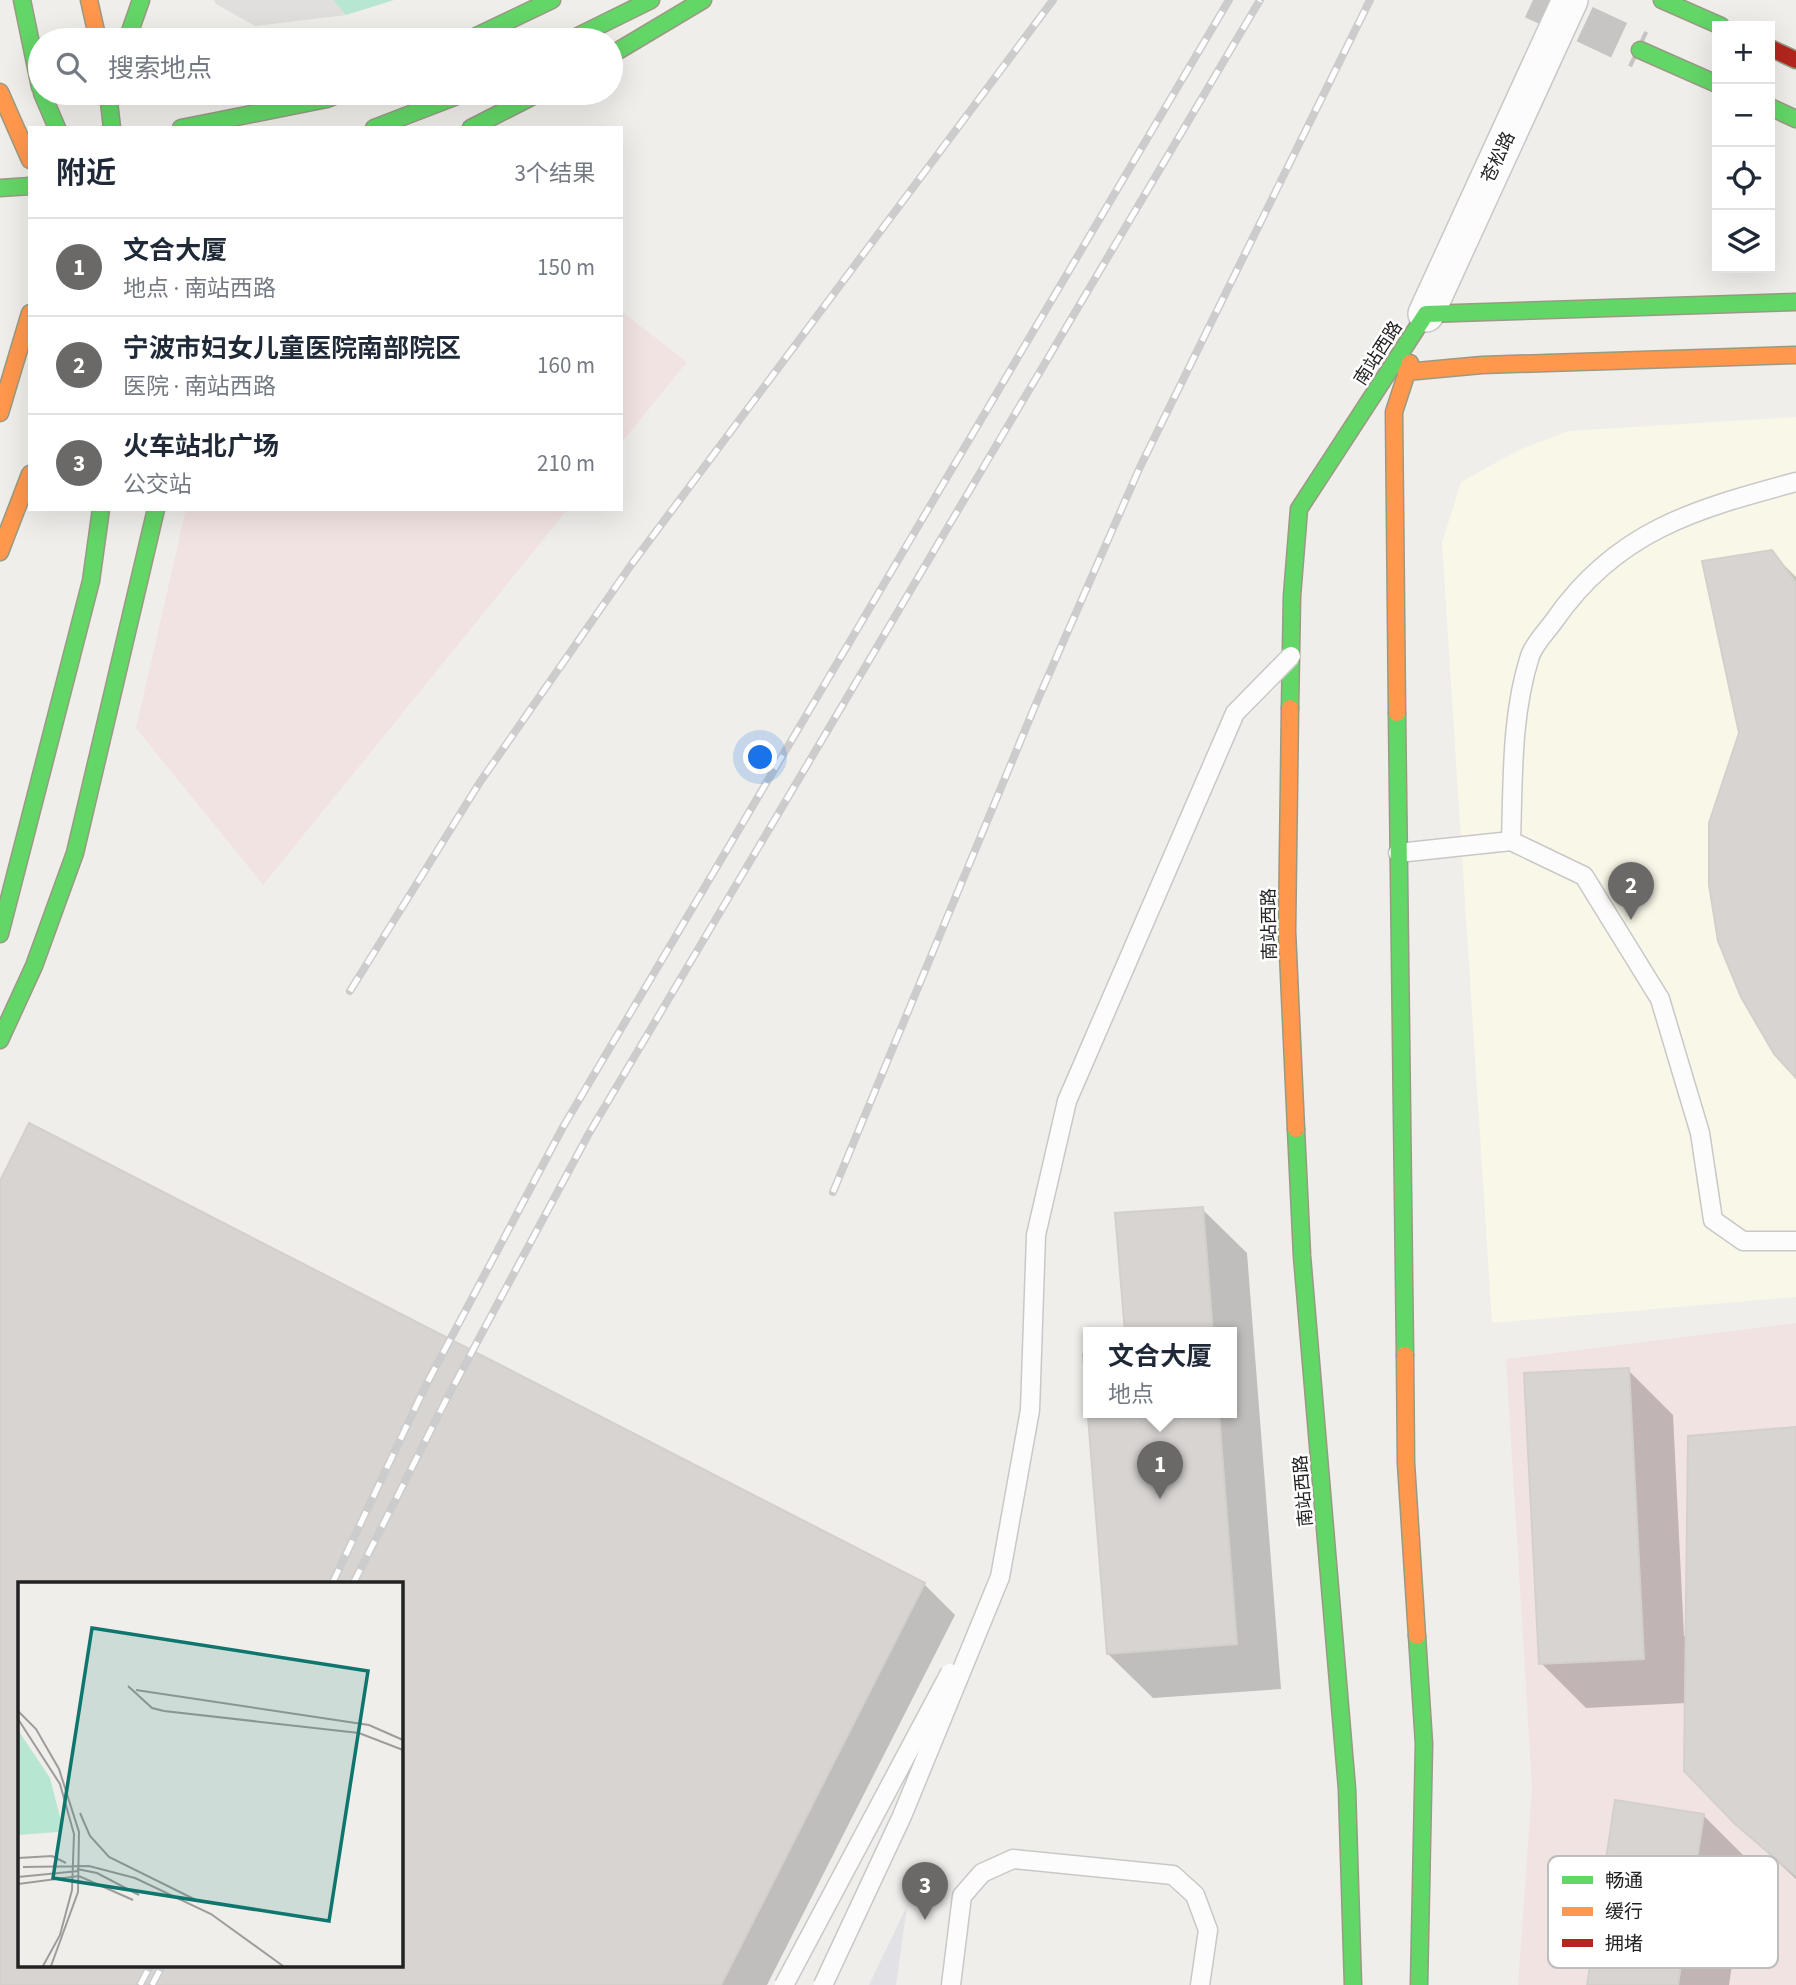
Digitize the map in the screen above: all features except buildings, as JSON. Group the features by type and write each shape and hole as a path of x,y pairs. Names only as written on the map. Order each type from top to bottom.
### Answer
{"main road":[{"path":"22,0 28,29"},
{"path":"89,0 95,28"},
{"path":"131,28 141,0"},
{"path":"493,28 552,0"},
{"path":"594,28 651,0"},
{"path":"623,48 703,0"},
{"path":"1662,0 1712,22"},
{"path":"1640,50 1712,82"},
{"path":"1775,50 1796,60"},
{"path":"0,92 25,153"},
{"path":"47,105 56,126"},
{"path":"99,126 105,105"},
{"path":"110,105 112,126"},
{"path":"191,126 297,105"},
{"path":"379,126 434,105"},
{"path":"475,126 516,105"},
{"path":"1775,109 1796,119"},
{"path":"0,188 28,186"},
{"path":"1426,314 1796,302"},
{"name":"南站西路","path":"1419,1985 1424,1744 1406,1463 1394,412 1426,314"},
{"name":"南站西路","path":"1353,1985 1348,1789 1302,1256 1287,931 1292,596 1299,509 1426,314"},
{"path":"0,413 28,320"},
{"path":"1406,373 1482,365 1796,355"},
{"path":"0,552 28,479"},
{"path":"0,934 91,581 101,511"},
{"path":"0,1041 34,966 75,853 156,511"}],"street":[{"name":"苍松路","path":"1426,314 1570,0"}],"lane":[{"path":"1511,841 1515,735 1531,654 1576,589 1638,537 1721,502 1796,482"},
{"path":"823,1985 902,1816 1000,1577 1030,1409 1036,1235 1067,1101 1235,713 1291,656"},
{"path":"1398,853 1511,841 1584,876 1660,999 1700,1133 1713,1220 1742,1241 1796,1241"},
{"path":"0,896 19,862"},
{"path":"784,1985 1000,1577"},
{"path":"951,1985 961,1896 982,1873 1013,1859 1173,1875 1195,1895 1208,1930 1200,1985"}],"shaded area":[{"path":"214,0 333,0 346,15 255,26 216,4"},
{"path":"623,313 687,362 623,441"},
{"path":"1796,417 1796,1297 1492,1323 1442,543 1461,482 1519,450 1568,431"},
{"path":"186,511 566,511 263,885 136,728"},
{"path":"1796,1323 1796,1985 1518,1985 1532,1787 1506,1359"},
{"path":"907,1906 896,1985 869,1985"}],"green space":[{"path":"333,0 394,0 346,15"}],"tunnel":[{"path":"1533,0 1640,50"}],"railway":[{"path":"350,991 480,782 631,565 1053,0"},
{"path":"333,1582 426,1385 563,1127 1229,0"},
{"path":"354,1582 445,1402 588,1135 1260,0"},
{"path":"833,1192 1035,706 1140,467 1370,0"},
{"path":"140,1985 149,1968"},
{"path":"152,1985 161,1968"}],"traffic: fast":[{"path":"22,0 28,29"},
{"path":"131,28 141,0"},
{"path":"493,28 552,0"},
{"path":"594,28 651,0"},
{"path":"623,48 703,0"},
{"path":"1662,0 1712,22"},
{"path":"1640,50 1712,82"},
{"path":"47,105 56,126"},
{"path":"109,105 112,126"},
{"path":"191,126 297,105"},
{"path":"379,126 434,105"},
{"path":"475,126 516,105"},
{"path":"1775,109 1796,119"},
{"path":"0,188 28,186"},
{"path":"1426,314 1796,302"},
{"path":"1290,708 1292,596 1299,509 1426,314"},
{"path":"0,934 91,581 101,511"},
{"path":"0,1040 34,966 75,853 156,511"},
{"path":"1397,713 1405,1355"},
{"path":"1296,1129 1302,1256 1347,1789 1353,1985"},
{"path":"1417,1636 1424,1744 1419,1985"}],"traffic: slow":[{"path":"89,0 95,28"},
{"path":"0,92 28,155"},
{"path":"0,413 28,320"},
{"path":"1406,372 1482,365 1796,355"},
{"path":"1397,713 1394,412 1410,363"},
{"path":"0,552 28,479"},
{"path":"1290,708 1287,931 1296,1129"},
{"path":"1405,1355 1406,1463 1417,1636"}],"traffic: jam":[{"path":"1775,50 1796,60"}],"place":[{"name":"宁波市妇女儿童医院南部院区","path":"1631,920"},
{"name":"文合大厦","path":"1160,1499"},
{"name":"火车站北广场","path":"925,1920"}]}
